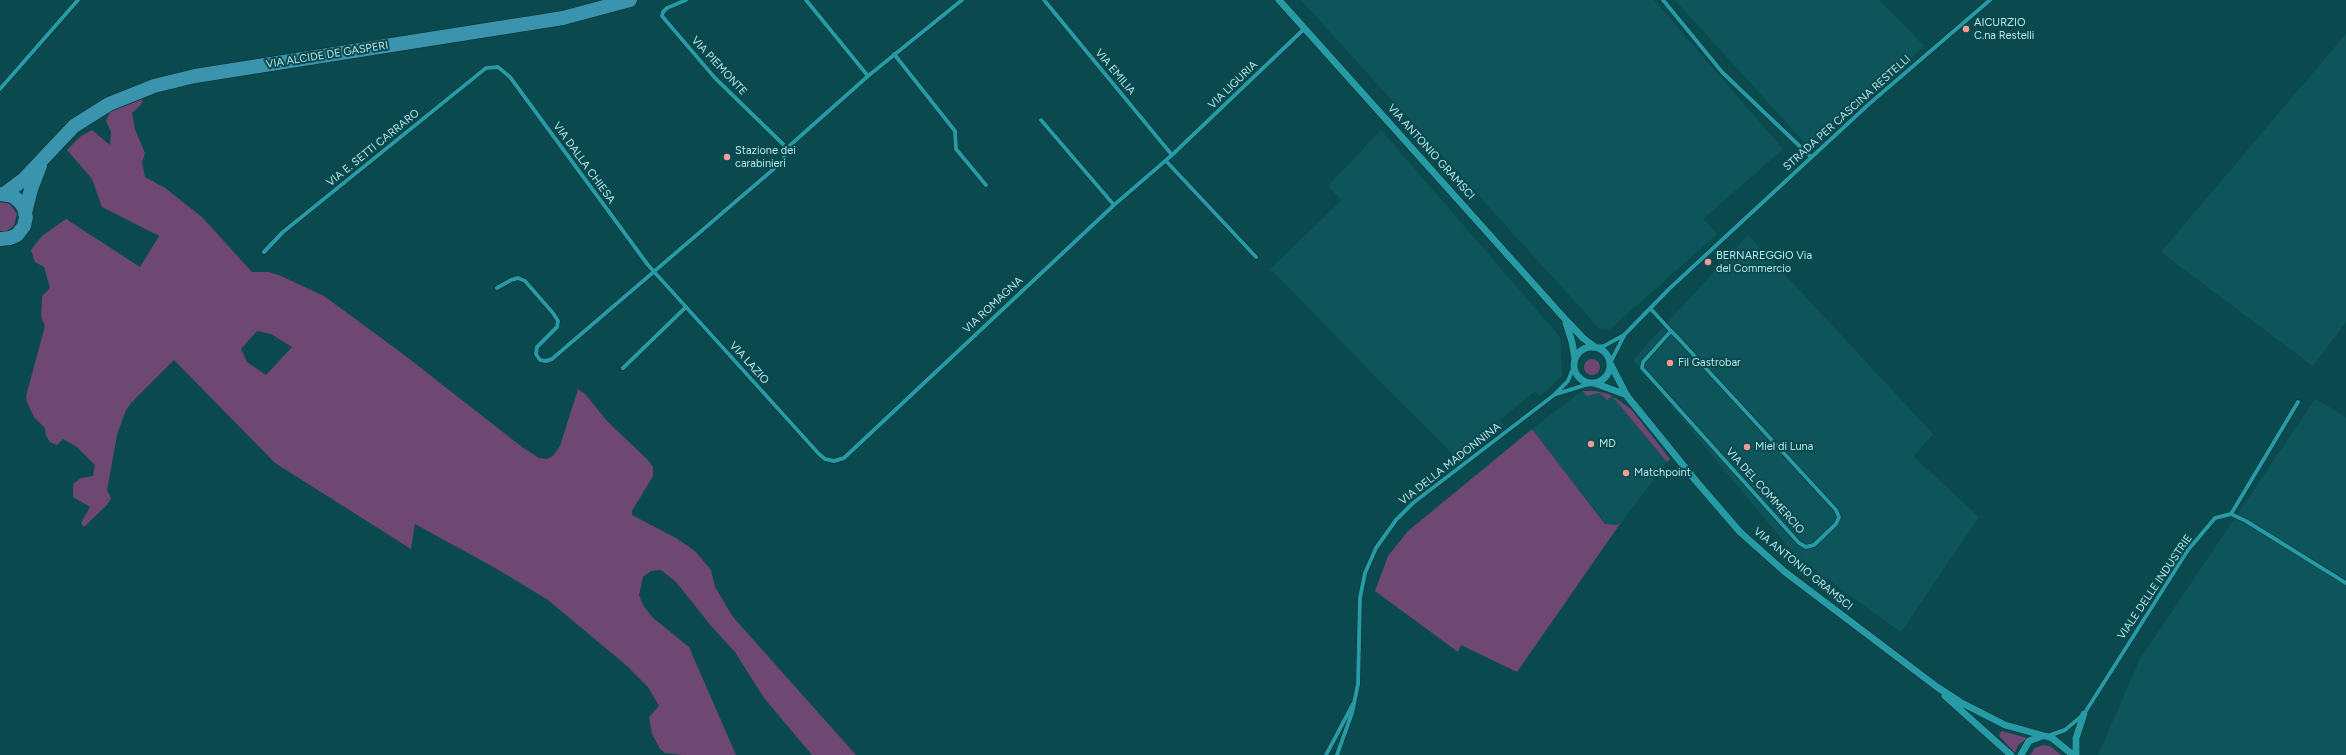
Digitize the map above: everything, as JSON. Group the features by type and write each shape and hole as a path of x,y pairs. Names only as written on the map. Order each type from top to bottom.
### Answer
{"main road":[{"name":"VIA ALCIDE DE GASPERI","path":"2,194 23,180 44,156 74,126 109,104 154,86 195,76 563,18 630,0"},
{"name":"VIA ALCIDE DE GASPERI","path":"2,240 16,235 22,229 25,222 25,213 31,189 44,156"},
{"path":"2,194 20,201 25,213"}],"street":[{"path":"0,89 78,0"},
{"name":"VIA PIEMONTE","path":"686,0 668,8 663,12 662,16 715,78 787,148"},
{"path":"806,0 868,76"},
{"path":"497,288 511,280 518,278 525,281 556,317 558,321 555,331 537,347 536,354 540,360 546,361 552,359 783,161 787,148 868,76 962,0"},
{"name":"VIA EMILIA","path":"1044,0 1172,155"},
{"name":"VIA ANTONIO GRAMSCI","path":"1279,0 1306,28 1582,338 1596,347"},
{"path":"1663,0 1722,72 1811,157"},
{"name":"STRADA PER CASCINA RESTELLI","path":"1650,308 1719,242 1908,69 1990,0"},
{"name":"VIA LIGURIA","path":"1172,155 1306,28"},
{"path":"894,54 955,131 956,149 986,185"},
{"name":"VIA E. SETTI CARRARO","path":"264,252 284,232 486,68 498,67"},
{"name":"VIA DALLA CHIESA","path":"498,67 510,77 654,271"},
{"path":"1041,120 1114,205"},
{"name":"VIA ROMAGNA","path":"834,461 844,458 1114,205 1172,155"},
{"path":"1166,161 1256,257"},
{"name":"VIA LAZIO","path":"654,271 819,454 825,459 834,461"},
{"path":"623,368 686,307"},
{"path":"1625,334 1610,363 1605,377 1592,383 1580,378 1575,363 1582,350 1604,346 1625,334 1650,308"},
{"name":"VIA DEL COMMERCIO","path":"1650,308 1836,510 1839,517 1836,524 1814,545 1806,547 1799,543 1642,368 1643,362 1671,331"},
{"name":"VIA ANTONIO GRAMSCI","path":"1565,319 1572,342 1575,363"},
{"path":"1596,347 1605,352 1610,363"},
{"name":"VIA DELLA MADONNINA","path":"1337,755 1349,727 1355,700 1358,675 1362,589 1368,565 1380,540 1412,503 1554,395 1568,381 1575,363"},
{"name":"VIA ANTONIO GRAMSCI","path":"1610,363 1627,396 1740,532 1786,572 1936,687"},
{"name":"VIA ANTONIO GRAMSCI","path":"1592,383 1627,396"},
{"name":"VIA DELLA MADONNINA","path":"1554,395 1592,383"},
{"path":"2298,402 2231,514 2246,521 2346,583"},
{"name":"VIALE DELLE INDUSTRIE","path":"2045,736 2065,730 2084,714 2188,550 2215,518 2231,514"},
{"path":"1936,687 1960,702 2005,725 2054,740 2074,755"},
{"path":"1936,687 1957,709 2011,755"},
{"name":"VIA DELLA MADONNINA","path":"1326,755 1355,700"},
{"path":"2074,755 2076,738 2084,714"},
{"path":"2021,755 2029,741 2037,737 2045,736"}],"shaded area":[{"path":"1301,0 1654,0 1783,149 1703,219 1717,234 1610,329 1599,328"},
{"path":"1675,0 1879,0 1924,46 1819,140 1804,142"},
{"path":"2346,34 2346,322 2313,366 2161,252"},
{"path":"143,99 141,105 132,113 135,129 145,153 142,163 145,177 165,188 202,217 252,272 268,272 279,275 324,296 403,354 522,447 539,458 547,459 553,456 560,446 578,389 585,394 608,422 647,459 653,467 653,476 632,511 632,515 676,538 695,551 711,570 715,587 733,617 856,755 812,755 764,698 735,652 712,627 676,582 661,570 651,571 643,577 639,595 643,605 652,617 689,647 736,755 682,755 665,753 660,749 652,734 649,717 659,706 648,687 627,666 548,600 497,569 415,524 411,549 275,463 174,360 131,403 126,410 117,435 107,490 111,498 107,505 84,527 81,523 90,507 73,497 73,484 81,478 93,476 95,465 77,447 63,439 57,445 50,442 46,436 45,428 34,417 27,402 26,396 45,326 41,317 42,296 50,288 44,267 35,262 31,250 42,236 66,219 140,267 159,236 102,207 92,179 67,150 81,136 92,130 110,145 111,132 106,121 110,112","holes":["257,331 271,334 292,347 266,375 247,362 241,349"]},
{"path":"1381,130 1560,337 1562,376 1540,396 1535,391 1500,420 1504,426 1458,460 1270,269 1342,200 1328,186"},
{"path":"0,202 10,204 17,214 14,226 7,231 0,231"},
{"path":"1748,235 1933,434 1913,456 1979,517 1901,632 1797,557 1633,360"},
{"path":"1592,359 1598,361 1600,367 1598,373 1592,375 1586,373 1584,367 1586,361"},
{"path":"1582,391 1587,396 1600,393 1612,396 1667,462 1613,533 1532,429"},
{"path":"1582,391 1596,391 1612,396 1607,400 1600,393 1587,396"},
{"path":"1612,396 1632,410 1670,459 1667,462"},
{"path":"2315,399 2346,417 2346,755 2098,755 2140,659"},
{"path":"1532,429 1605,524 1617,525 1622,521 1517,672 1461,645 1458,652 1375,591 1388,556 1408,531"},
{"path":"2002,731 2027,739 2018,745 2015,753 2000,737 1999,734"},
{"path":"2043,745 2050,746 2061,755 2030,755 2035,748"}],"place":[{"name":"AICURZIO C.na Restelli","path":"1966,29"},
{"name":"Stazione dei carabinieri","path":"727,157"},
{"name":"BERNAREGGIO Via del Commercio","path":"1708,262"},
{"name":"Fil Gastrobar","path":"1670,363"},
{"name":"MD","path":"1591,444"},
{"name":"Miel di Luna","path":"1747,447"},
{"name":"Matchpoint","path":"1626,473"}]}
